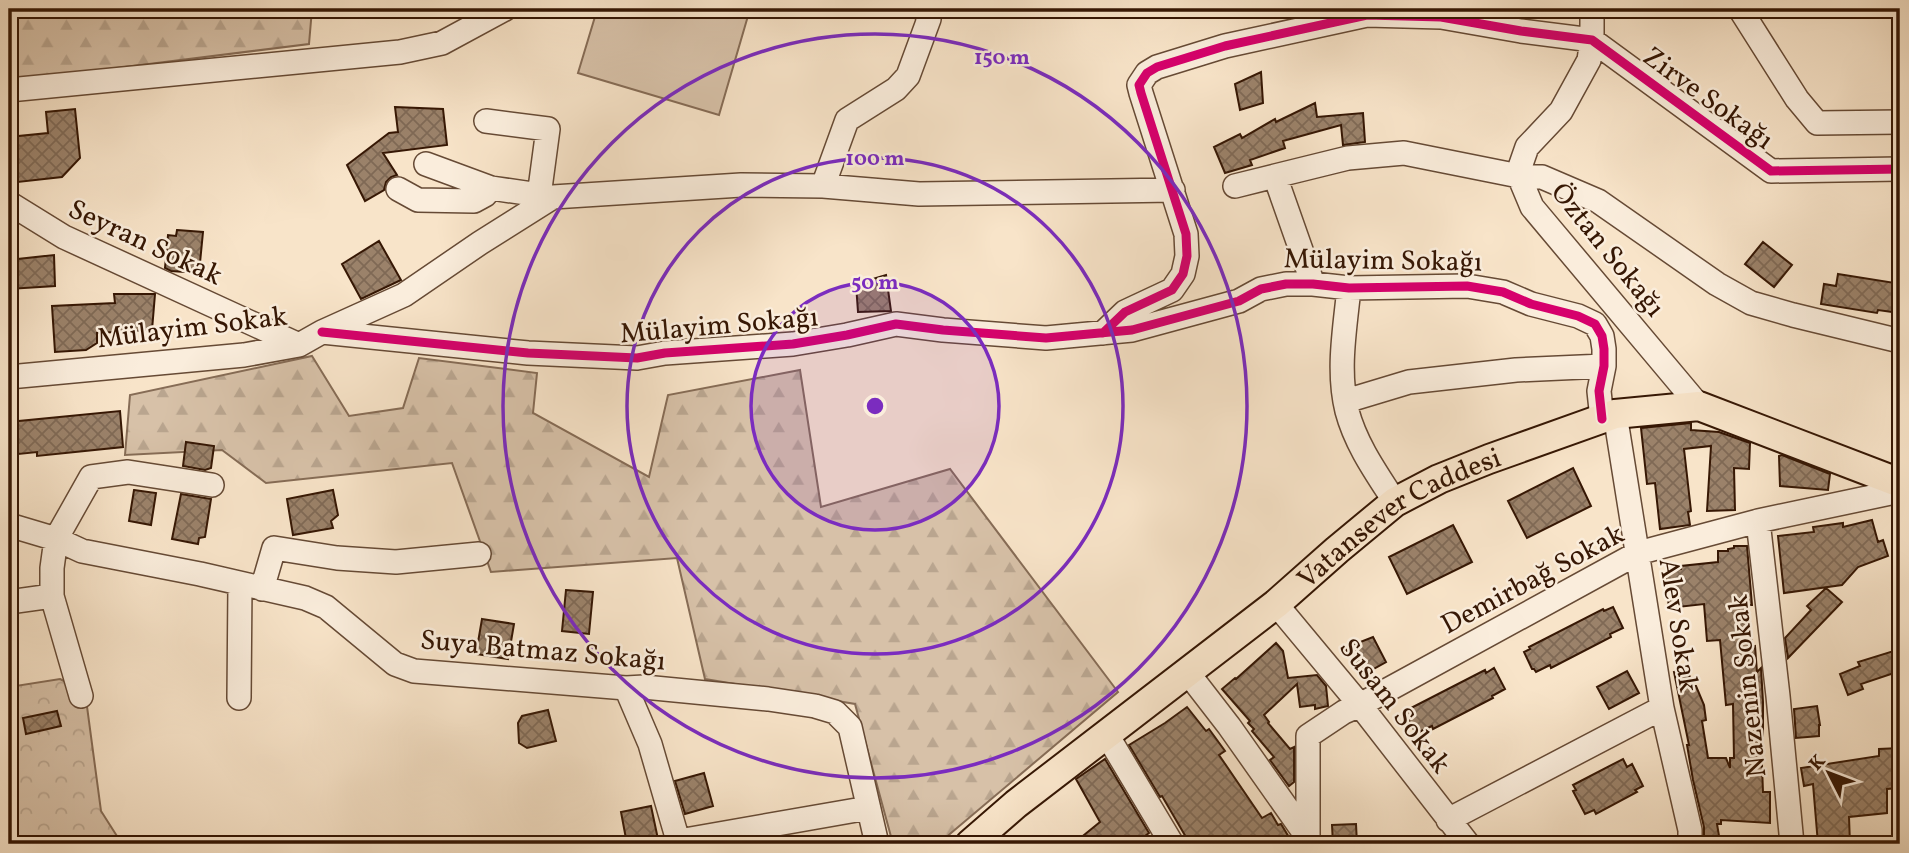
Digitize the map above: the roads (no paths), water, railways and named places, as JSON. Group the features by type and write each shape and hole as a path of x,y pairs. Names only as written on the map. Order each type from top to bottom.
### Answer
{"main road":[{"name":"Vatansever Caddesi","path":"970,844 1016,804 1276,604 1395,502 1439,479 1609,416 1699,406 1900,483"}],"street":[{"path":"9,90 400,52 442,43 505,9"},
{"path":"822,186 847,120 896,89 908,76 929,19 924,9"},
{"name":"Öztan Sokağı","path":"1590,9 1592,40 1589,60 1561,111 1527,148 1519,176 1532,207 1699,406"},
{"path":"1740,9 1797,99 1817,123 1900,122"},
{"name":"Zirve Sokağı","path":"1103,333 1125,312 1172,290 1183,274 1187,256 1185,234 1173,190 1139,85 1147,73 1157,66 1225,46 1367,15 1441,17 1592,40 1771,171 1900,169"},
{"path":"485,121 548,129 546,197"},
{"path":"1235,186 1348,158 1404,153 1519,176 1542,177 1598,201 1717,284 1751,303 1900,341"},
{"path":"426,164 491,188 546,197 741,185 822,186 919,194 1173,190"},
{"path":"1275,176 1313,284"},
{"path":"398,189 418,200 474,201 491,188"},
{"name":"Mülayim Sokak","path":"9,377 244,355 299,345 404,295 546,197"},
{"name":"Seyran Sokak","path":"9,203 64,237 299,345"},
{"name":"Mülayim Sokağı","path":"322,332 528,353 637,358 677,352 793,344 896,324 1046,338 1132,330 1239,301 1261,289 1286,284 1349,288 1467,286 1503,292 1531,304 1578,316 1595,324 1602,336 1604,349 1599,391 1609,416"},
{"path":"1349,288 1342,369 1348,412 1364,455 1395,502"},
{"path":"1346,401 1409,382 1436,378 1516,370 1604,366"},
{"name":"Alev Sokak","path":"1609,416 1638,553 1662,708 1690,830 1690,844"},
{"path":"81,696 52,596 55,539 91,477 128,472 212,485"},
{"name":"Demirbağ Sokak","path":"1308,841 1308,736 1344,712 1638,553 1758,522 1900,491"},
{"name":"Nazenin Sokak","path":"1758,522 1792,844"},
{"name":"Suya Batmaz Sokağı","path":"9,525 55,539 82,551 305,598 326,607 394,664 414,671 626,688 644,687 768,699 835,712 850,727 877,844"},
{"path":"239,698 251,586 274,548 337,558 396,562 479,554"},
{"path":"9,602 52,596"},
{"name":"Susam Sokak","path":"1276,604 1360,705 1468,844"},
{"path":"1188,673 1229,726 1308,841"},
{"path":"626,688 650,744 679,842 868,808"},
{"path":"1448,820 1662,708"},
{"path":"1107,735 1172,844"}]}
